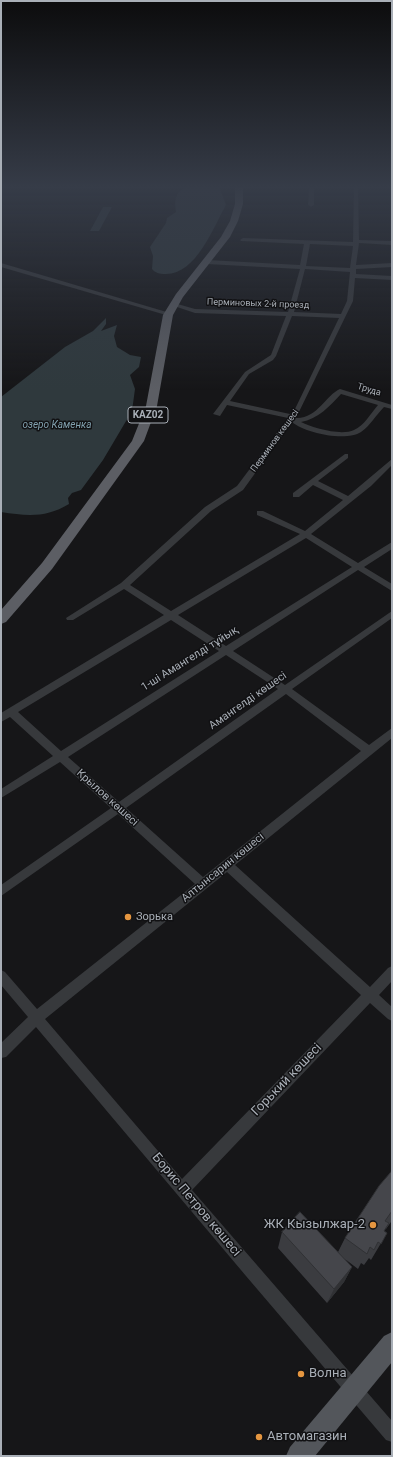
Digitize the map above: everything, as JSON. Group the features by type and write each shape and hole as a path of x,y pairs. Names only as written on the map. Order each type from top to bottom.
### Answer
{"highway":[{"name":"KAZ02","path":"1,619 47,566 138,441 144,429 154,390 171,309 212,254"}],"main road":[{"path":"299,1456 392,1344"}],"street":[{"path":"217,414 227,403 247,373 272,357 291,315 304,267 306,254"},
{"name":"Перминов көшесі","path":"70,618 124,585 212,506 242,486 293,420 320,366 350,301 355,254"},
{"path":"207,262 354,271 392,278"},
{"name":"Перминовых 2-й проезд","path":"1,264 171,309 343,316"},
{"path":"354,271 392,265"},
{"name":"Труда","path":"293,420 319,412 340,391 392,407"},
{"path":"227,403 293,420 302,426 319,431 353,433 358,430 382,404"},
{"path":"296,495 345,456"},
{"path":"1,718 306,534 368,484 392,461"},
{"path":"313,482 348,499"},
{"path":"260,514 306,534 392,588"},
{"name":"1-ші Амангелді тұйық","path":"1,794 392,545"},
{"path":"124,585 285,689 369,750"},
{"name":"Амангелді көшесі","path":"1,891 392,614"},
{"name":"Крылов көшесі","path":"11,712 203,884"},
{"name":"Алтынсарин көшесі","path":"1,1052 36,1018 392,732"},
{"path":"227,865 392,1016"},
{"name":"Горький көшесі","path":"183,1189 392,972"},
{"name":"Борис Петров көшесі","path":"1,976 392,1434"}],"water":[{"path":"152,254 198,254 186,267 176,272 165,274 158,273 152,269"},
{"name":"озеро Каменка","path":"106,318 106,324 101,331 117,325 114,336 117,347 130,355 141,357 139,367 130,375 135,389 132,411 103,460 81,490 72,493 68,498 69,504 52,512 36,515 1,512 1,397 65,347 93,331"}],"building":[{"name":"ЖК Кызылжар-2","path":"392,1171 392,1211 385,1221 389,1223 384,1231 387,1233 381,1244 378,1242 374,1250 370,1247 367,1254 345,1238 379,1186"},
{"path":"300,1212 352,1267 334,1289 282,1232"}],"place":[{"name":"Зорька","path":"128,917"},
{"name":"ЖК Кызылжар-2","path":"373,1225"},
{"name":"Волна","path":"301,1374"},
{"name":"Автомагазин","path":"259,1437"}]}
